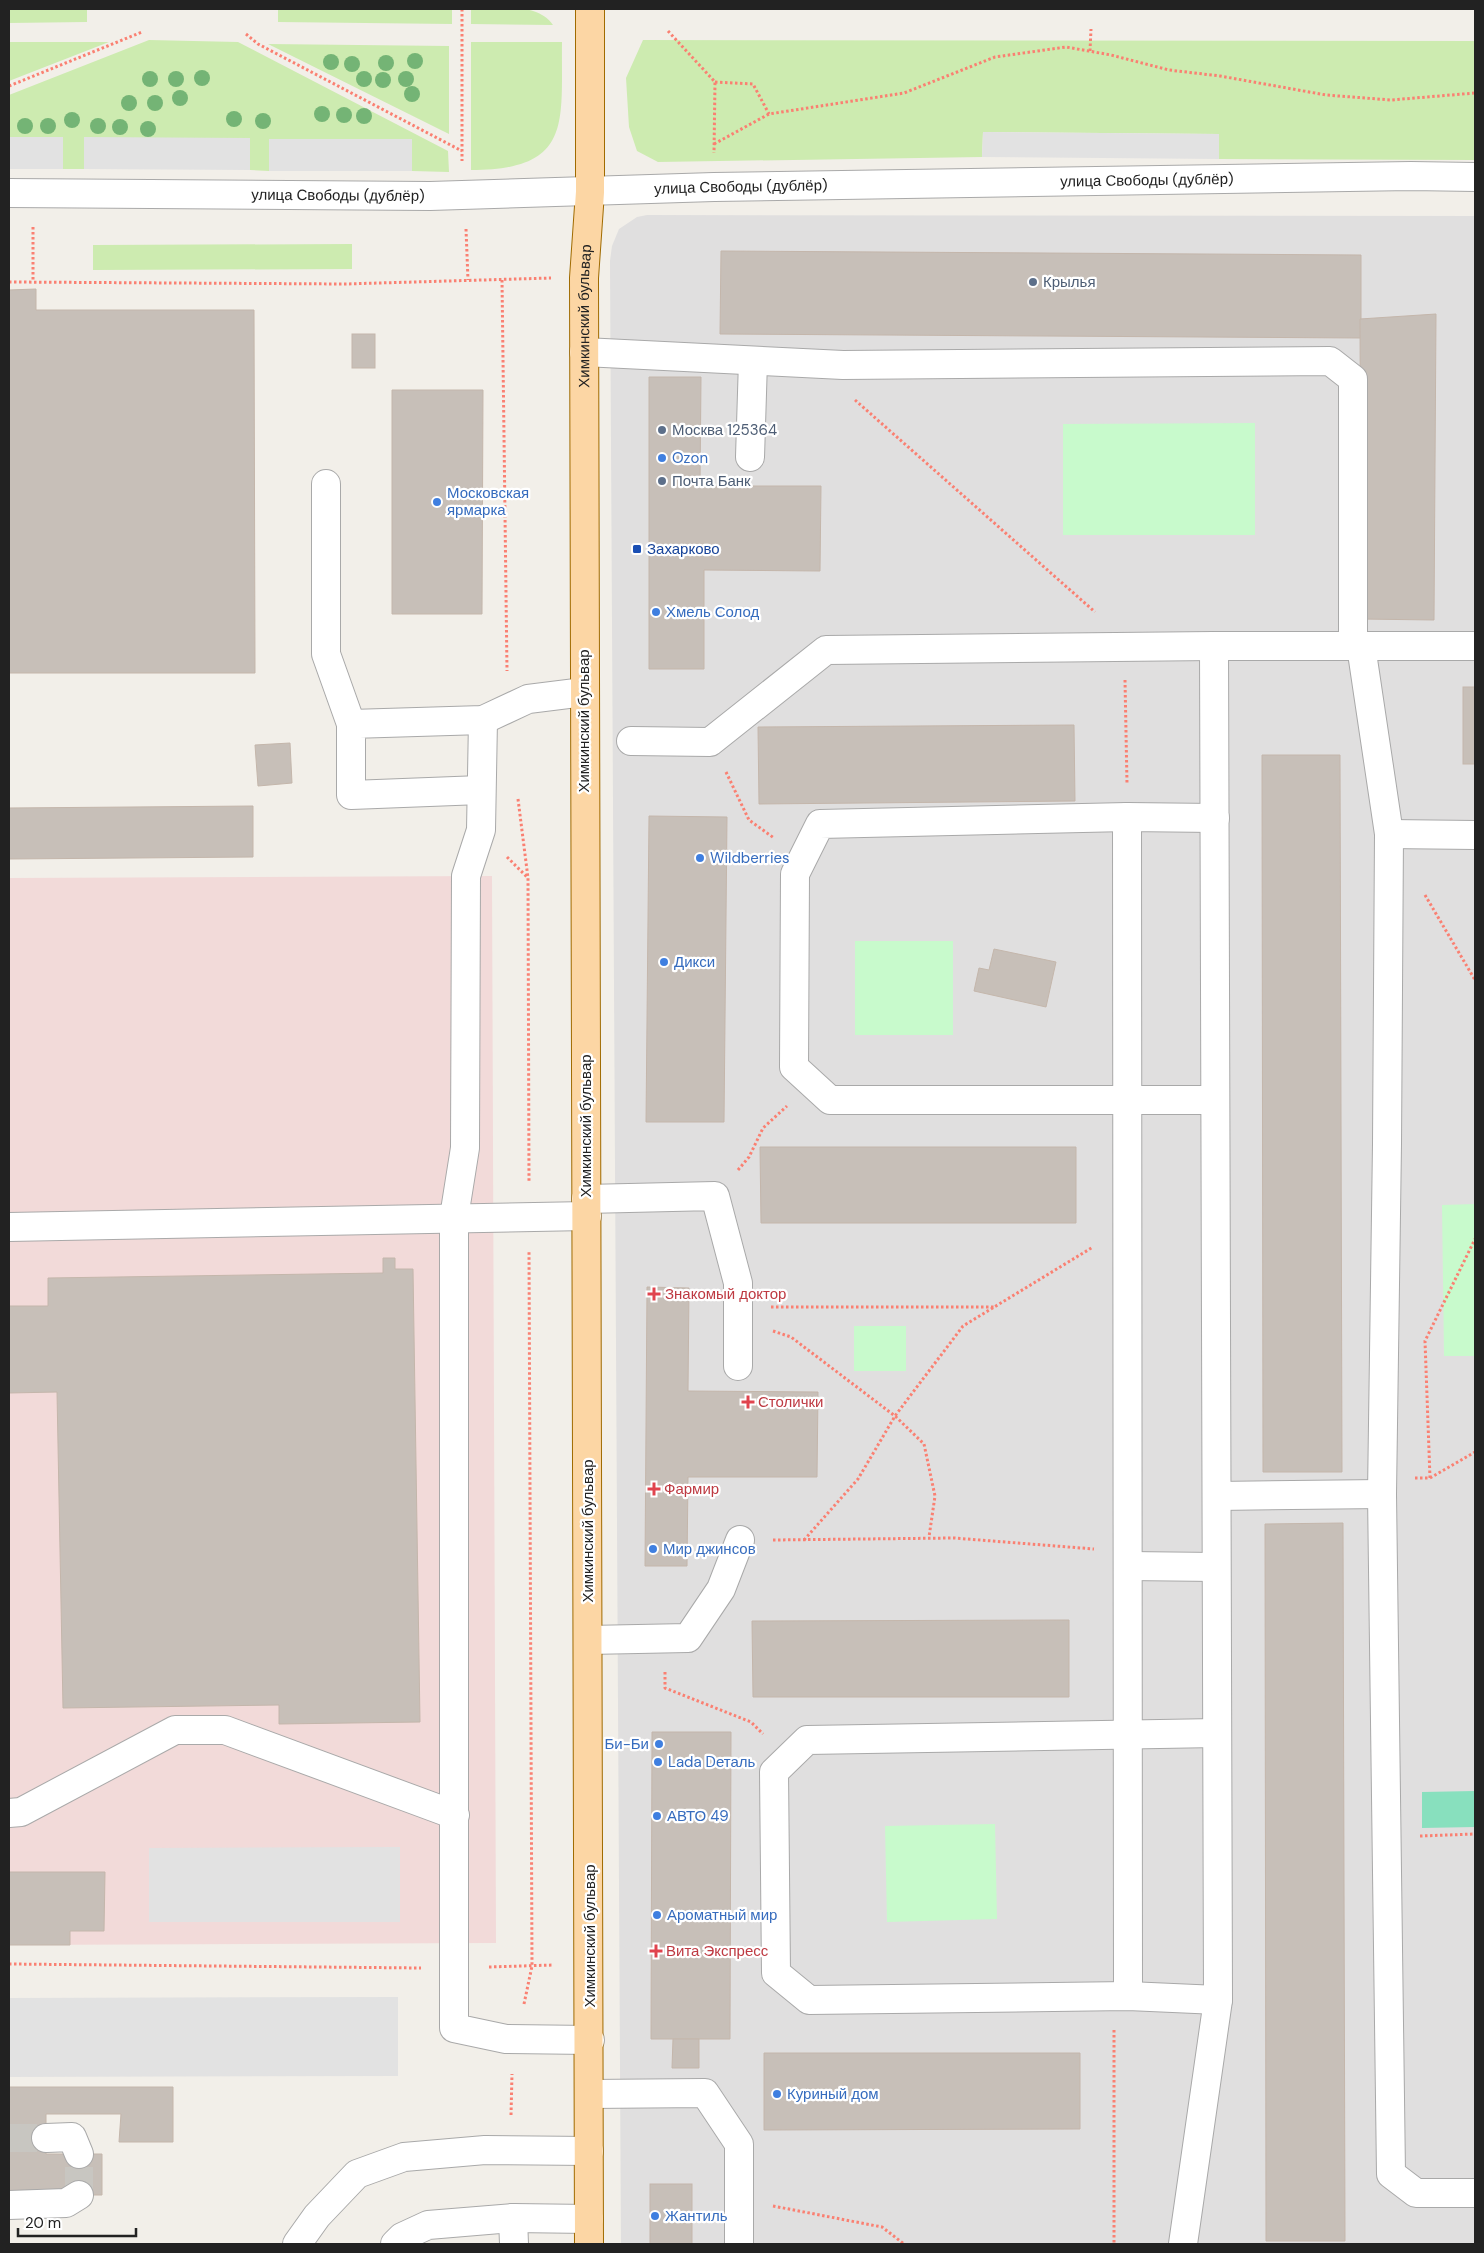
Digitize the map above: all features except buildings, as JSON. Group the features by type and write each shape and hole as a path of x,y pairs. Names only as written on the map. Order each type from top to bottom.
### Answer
{"main road":[{"name":"Химкинский бульвар","path":"589,2232 584,278 590,192 590,9"}],"street":[{"name":"улица Свободы (дублёр)","path":"9,193 464,195 714,187 1402,176 1475,177"},
{"path":"584,352 843,365 1330,361 1353,379 1357,646 1389,834 1382,1494 1390,2174 1416,2193 1475,2193"},
{"path":"750,457 753,361"},
{"path":"326,484 326,654 351,724 351,795 481,790"},
{"path":"631,741 710,742 826,650 1214,646 1475,646"},
{"path":"1183,2244 1218,2000 1214,646"},
{"path":"351,724 483,720 528,700 584,692"},
{"path":"483,720 481,830 466,876 465,1148 454,1217 454,2028 506,2039 590,2040"},
{"path":"1215,818 1127,817 820,824 795,874 794,1067 830,1100 1215,1100"},
{"path":"1121,1996 1128,1735 1127,817"},
{"path":"1389,834 1475,835"},
{"path":"9,1227 454,1217 714,1196 738,1283 738,1366"},
{"path":"1217,1496 1382,1494"},
{"path":"588,1640 688,1638 721,1589 740,1540"},
{"path":"1128,1566 1216,1567"},
{"path":"9,1813 21,1812 175,1730 225,1730 454,1815"},
{"path":"1217,1733 807,1740 774,1772 776,1973 809,2000 1121,1996 1218,2000"},
{"path":"589,2094 705,2092 739,2144 739,2244"},
{"path":"46,2138 72,2137 79,2154"},
{"path":"297,2244 317,2216 358,2174 404,2156 485,2150 589,2150"},
{"path":"9,2206 66,2203 79,2195"},
{"path":"395,2244 402,2237 428,2224 514,2231 589,2232"}],"path":[{"path":"462,9 462,151 468,280"},
{"path":"1090,51 1091,29"},
{"path":"668,31 715,82 714,160"},
{"path":"9,86 142,32"},
{"path":"246,34 258,44 462,151"},
{"path":"714,144 769,114 904,92 995,58 1066,47 1169,70 1220,76 1326,95 1391,100 1475,93"},
{"path":"715,82 753,84 769,114"},
{"path":"33,221 33,282"},
{"path":"9,282 345,284 561,278"},
{"path":"502,280 507,708"},
{"path":"843,365 842,389 1093,609 1125,647 1127,817"},
{"path":"710,742 749,820 803,859"},
{"path":"528,878 529,1188"},
{"path":"1422,891 1475,980"},
{"path":"714,1196 749,1157 763,1128 812,1084"},
{"path":"804,1540 858,1479 895,1416 964,1326 1128,1225"},
{"path":"1475,1239 1425,1341 1430,1478 1475,1452"},
{"path":"511,2118 512,2059 532,1966 529,1248"},
{"path":"738,1314 995,1307"},
{"path":"738,1314 791,1337 895,1416 924,1444 934,1496 929,1537"},
{"path":"740,1540 929,1537 1097,1550 1128,1566"},
{"path":"664,1639 665,1688 751,1722 788,1758"},
{"path":"1387,1837 1475,1834"},
{"path":"9,1964 455,1968 555,1965"},
{"path":"1114,2244 1121,1996"},
{"path":"738,2200 882,2227 904,2244"}],"shaded area":[{"path":"983,132 1219,134 1219,159 982,157"},
{"path":"9,137 63,137 63,169 9,169"},
{"path":"84,137 250,138 250,170 84,169"},
{"path":"269,139 412,139 412,171 269,171"},
{"path":"647,215 1475,216 1475,2244 621,2244 610,261 612,246 619,229 637,217"},
{"path":"492,876 496,1943 9,1945 9,878"},
{"path":"400,1847 400,1922 149,1922 149,1848"},
{"path":"398,1997 398,2076 9,2077 9,1998"}],"green space":[{"path":"9,9 87,9 87,22 9,23"},
{"path":"278,9 452,9 452,24 278,22"},
{"path":"471,9 527,9 546,17 553,25 471,24"},
{"path":"149,40 238,42 448,151 449,172 412,171 412,139 269,139 269,171 250,170 250,138 84,138 84,169 63,169 63,137 9,137 9,95"},
{"path":"643,40 1475,41 1475,160 1219,159 1219,134 983,132 982,157 658,162 637,151 629,127 626,78"},
{"path":"9,42 109,42 9,81"},
{"path":"471,42 562,42 560,118 554,136 544,151 528,161 504,168 471,170"},
{"path":"268,44 449,46 449,134"},
{"path":"352,244 352,269 93,270 93,245"},
{"path":"1255,423 1255,535 1063,535 1063,424"},
{"path":"855,941 953,941 953,1035 855,1035"},
{"path":"1475,1204 1475,1356 1444,1356 1442,1205"},
{"path":"854,1326 906,1326 906,1371 854,1371"},
{"path":"1475,1791 1475,1827 1422,1828 1422,1792"},
{"path":"995,1824 997,1919 887,1922 885,1826"}],"tunnel":[{"path":"9,2138 46,2138"},
{"path":"79,2154 79,2195"}],"place":[{"name":"Крылья","path":"1033,282"},
{"name":"Москва 125364","path":"662,430"},
{"name":"Ozon","path":"662,458"},
{"name":"Почта Банк","path":"662,481"},
{"name":"Московская ярмарка","path":"437,502"},
{"name":"Захарково","path":"637,549"},
{"name":"Хмель Солод","path":"656,612"},
{"name":"Wildberries","path":"700,858"},
{"name":"Дикси","path":"664,962"},
{"name":"Знакомый доктор","path":"654,1294"},
{"name":"Столички","path":"748,1402"},
{"name":"Фармир","path":"654,1489"},
{"name":"Мир джинсов","path":"653,1549"},
{"name":"Би-Би","path":"659,1744"},
{"name":"Lada Dеталь","path":"658,1762"},
{"name":"АВТО 49","path":"657,1816"},
{"name":"Ароматный мир","path":"657,1915"},
{"name":"Вита Экспресс","path":"656,1951"},
{"name":"Куриный дом","path":"777,2094"},
{"name":"Жантиль","path":"655,2216"}]}
